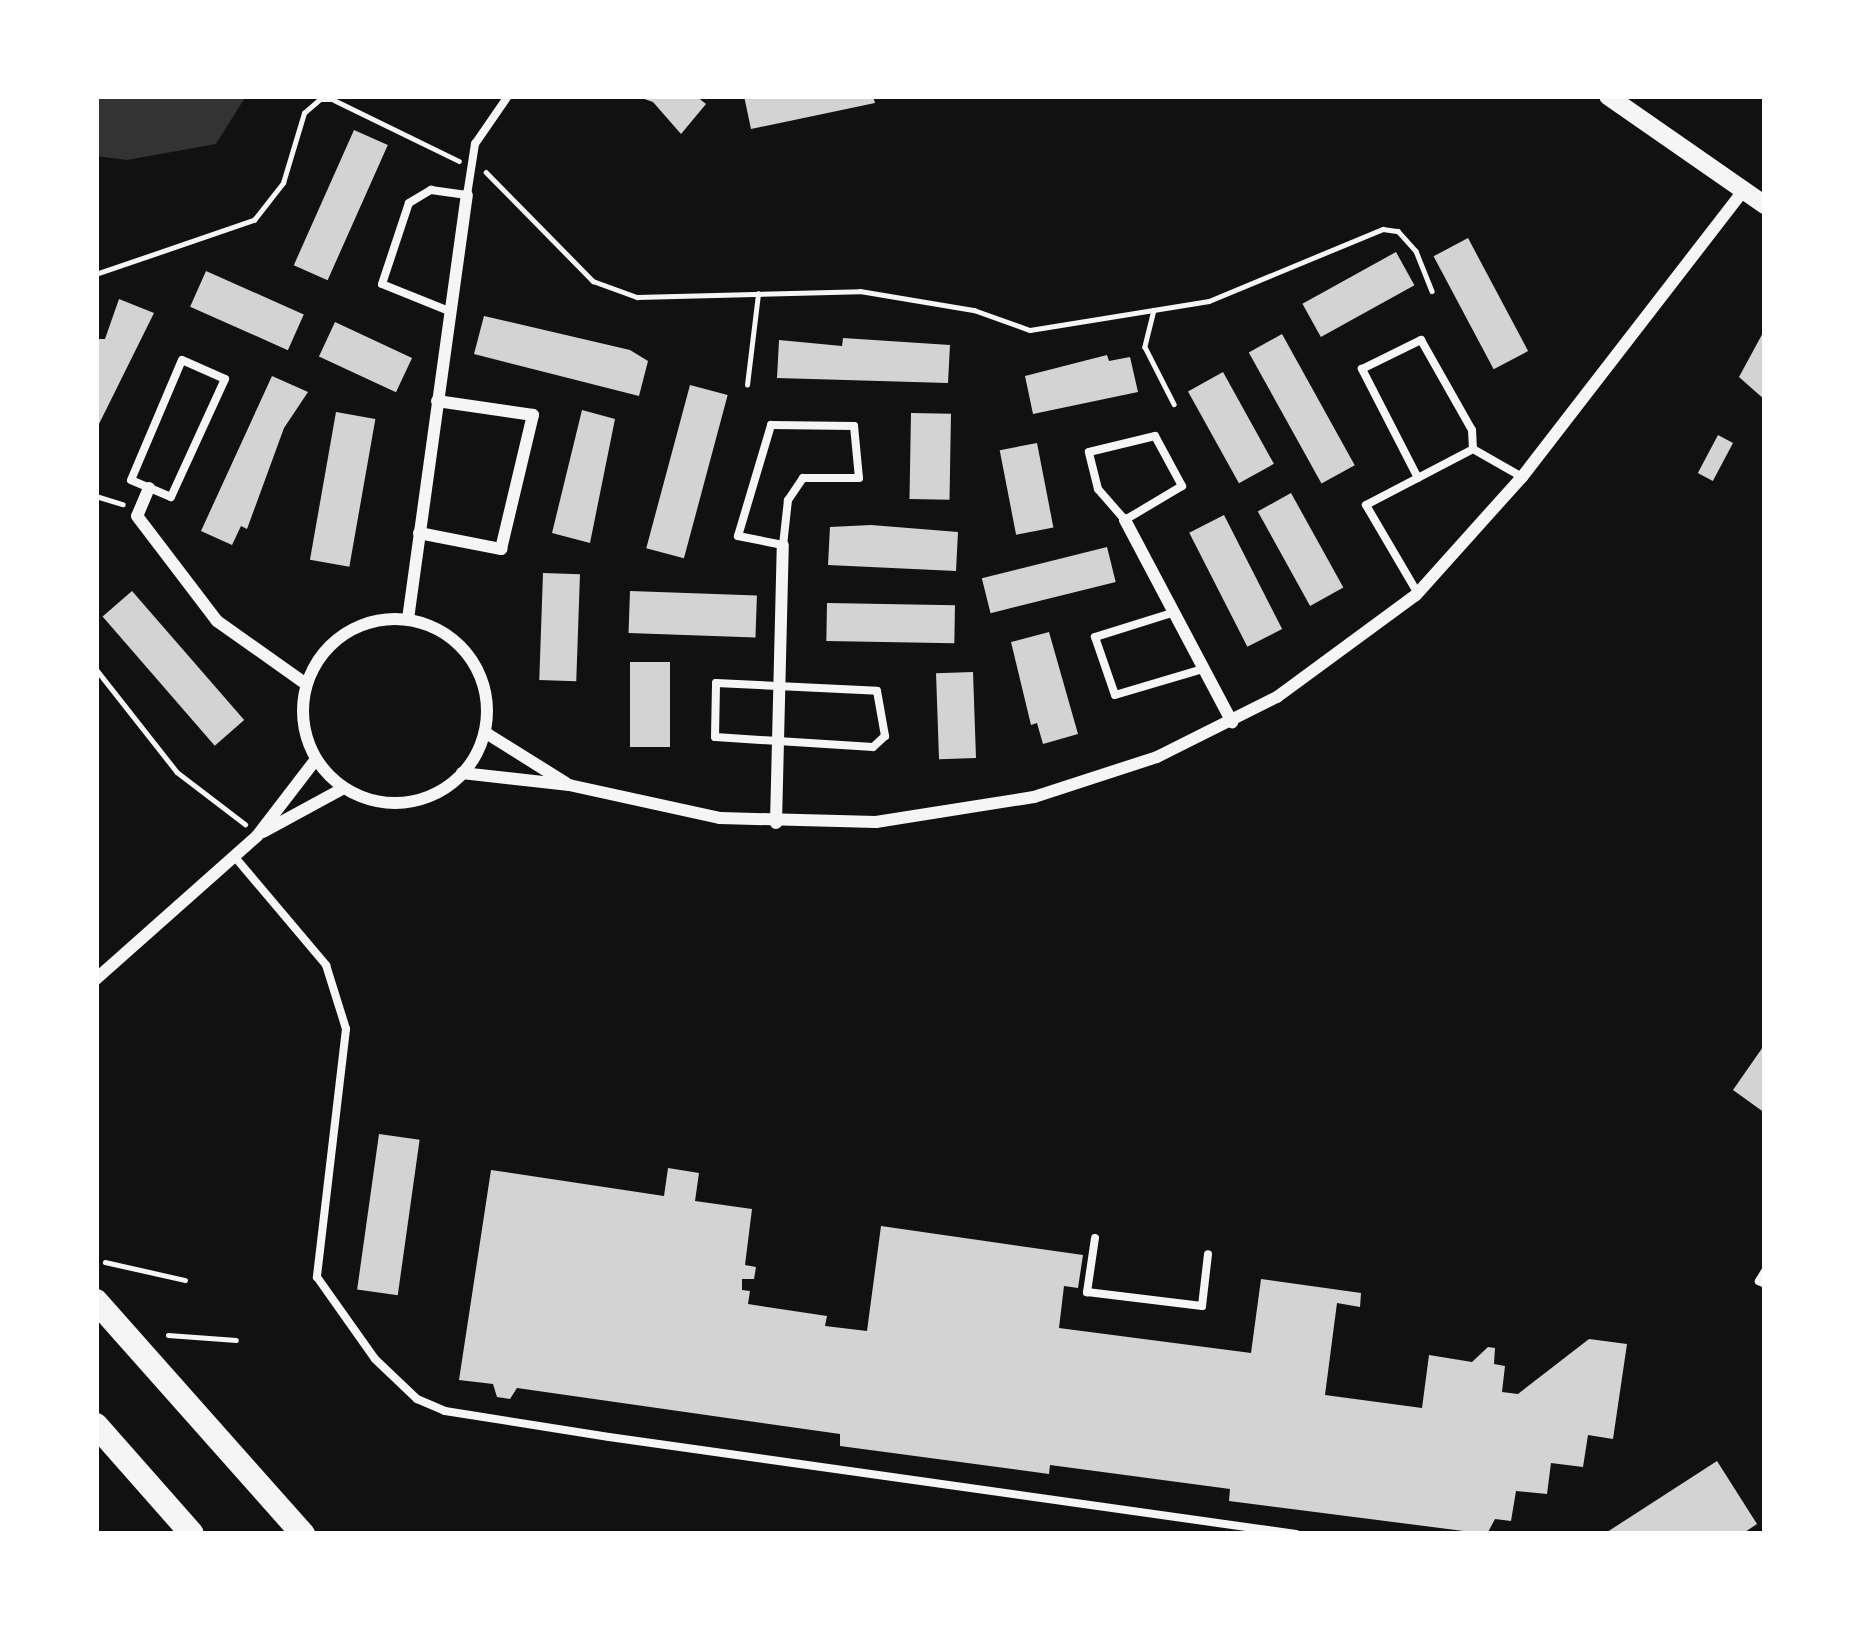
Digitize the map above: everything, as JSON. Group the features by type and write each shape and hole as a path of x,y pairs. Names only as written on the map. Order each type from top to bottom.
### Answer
{"highway":[{"path":"96,1301 303,1534"},
{"path":"96,1426 193,1534"}],"main road":[{"path":"1608,96 1765,205"}],"street":[{"path":"462,773 569,785 629,802 776,823 876,822 989,807 1095,780 1232,722 1335,658 1418,593 1522,477 1743,190"},
{"path":"408,619 467,195"},
{"path":"419,533 501,549 533,415 437,401"},
{"path":"149,488 140,509 217,621 306,684"},
{"path":"1125,520 1232,722"},
{"path":"776,823 783,545"},
{"path":"408,619 447,635 470,657 486,696 486,734 462,773 430,796 399,803 344,788 316,759 303,721 306,684 345,632 408,619"},
{"path":"486,734 569,785"},
{"path":"96,979 257,836 316,759"},
{"path":"257,836 344,788"}],"lane":[{"path":"449,311 382,284 409,202 430,190 467,195 475,144 508,96"},
{"path":"1418,478 1362,369 1420,340 1472,430 1473,449"},
{"path":"182,361 225,379 170,497 149,488 131,480 182,361"},
{"path":"771,424 854,426 859,478 803,478 788,500 783,545 738,536 771,424"},
{"path":"1154,436 1182,486 1125,520 1098,489 1089,452 1154,436"},
{"path":"1473,449 1522,477"},
{"path":"1418,593 1366,505 1473,449"},
{"path":"1176,612 1095,637 1115,695 1204,668"},
{"path":"716,683 781,690 877,691 885,736 873,747 715,737 716,683"},
{"path":"234,856 326,965 346,1029 317,1277 375,1359 417,1399 445,1411 590,1434 1296,1534"},
{"path":"1095,1238 1088,1292 1202,1306 1208,1254"},
{"path":"1765,1271 1765,1284"}],"path":[{"path":"96,274 254,220 284,183 304,112 319,100 334,100 510,190 570,260 613,290 638,297 899,296 1030,330 1209,301 1383,229 1399,231 1416,251 1432,291"},
{"path":"747,385 758,294"},
{"path":"1154,310 1145,347 1174,404"},
{"path":"96,496 140,509"},
{"path":"96,669 177,772 257,836"},
{"path":"105,1262 185,1280"},
{"path":"168,1335 236,1340"}],"shaded area":[{"path":"96,96 246,96 216,144 127,160 96,156"}],"building":[{"path":"636,96 696,96 706,104 681,134 653,102"},
{"path":"744,96 873,96 875,103 751,129"},
{"path":"354,130 388,145 328,280 294,265"},
{"path":"1468,238 1528,351 1494,369 1434,256"},
{"path":"1396,252 1414,285 1321,337 1302,304"},
{"path":"206,271 304,315 288,350 190,307"},
{"path":"119,299 154,313 96,430 96,339 105,339"},
{"path":"484,316 630,350 648,361 639,396 474,354"},
{"path":"335,322 412,358 396,392 319,356"},
{"path":"1765,329 1765,400 1739,377"},
{"path":"1282,334 1355,465 1321,484 1249,352"},
{"path":"843,338 950,345 948,383 777,378 779,340 842,346"},
{"path":"1107,355 1109,361 1130,357 1138,392 1033,414 1025,376"},
{"path":"1223,372 1274,464 1239,483 1188,391"},
{"path":"272,376 308,392 284,428 247,529 241,526 232,545 201,531"},
{"path":"690,385 728,395 684,558 646,548"},
{"path":"582,410 615,419 590,543 552,533"},
{"path":"336,412 375,419 349,567 310,560"},
{"path":"911,413 951,414 949,500 909,499"},
{"path":"1718,435 1733,443 1713,481 1698,473"},
{"path":"1037,443 1053,527 1016,535 1000,450"},
{"path":"1291,493 1343,587 1310,606 1258,511"},
{"path":"1224,515 1282,629 1247,647 1189,533"},
{"path":"830,527 958,532 956,571 828,565"},
{"path":"1107,547 1116,582 991,613 982,578"},
{"path":"543,573 580,574 576,681 539,680"},
{"path":"132,591 244,720 215,746 103,617"},
{"path":"630,591 757,595 755,637 629,633"},
{"path":"827,603 955,605 954,643 826,641"},
{"path":"1049,632 1078,734 1043,744 1037,723 1031,725 1011,642"},
{"path":"630,662 670,662 670,747 630,747"},
{"path":"973,672 976,758 939,759 936,673"},
{"path":"1765,1044 1765,1113 1733,1090"},
{"path":"379,1134 420,1140 398,1295 357,1289"},
{"path":"668,1168 699,1173 695,1201 752,1209 745,1265 756,1267 754,1279 742,1279 742,1290 750,1291 748,1304 827,1316 825,1326 867,1331 881,1226 1083,1255 1078,1288 1064,1286 1059,1328 1251,1353 1261,1279 1361,1293 1360,1307 1337,1303 1325,1395 1422,1408 1429,1355 1472,1362 1488,1347 1495,1348 1494,1364 1505,1366 1502,1392 1518,1394 1589,1339 1627,1344 1613,1439 1588,1435 1583,1467 1551,1463 1547,1494 1516,1491 1511,1521 1495,1519 1487,1534 1229,1501 1230,1489 1050,1465 1049,1474 840,1446 840,1434 517,1388 510,1399 497,1397 493,1384 459,1380 491,1170 664,1196"},
{"path":"1717,1461 1757,1524 1742,1534 1604,1534"}]}
